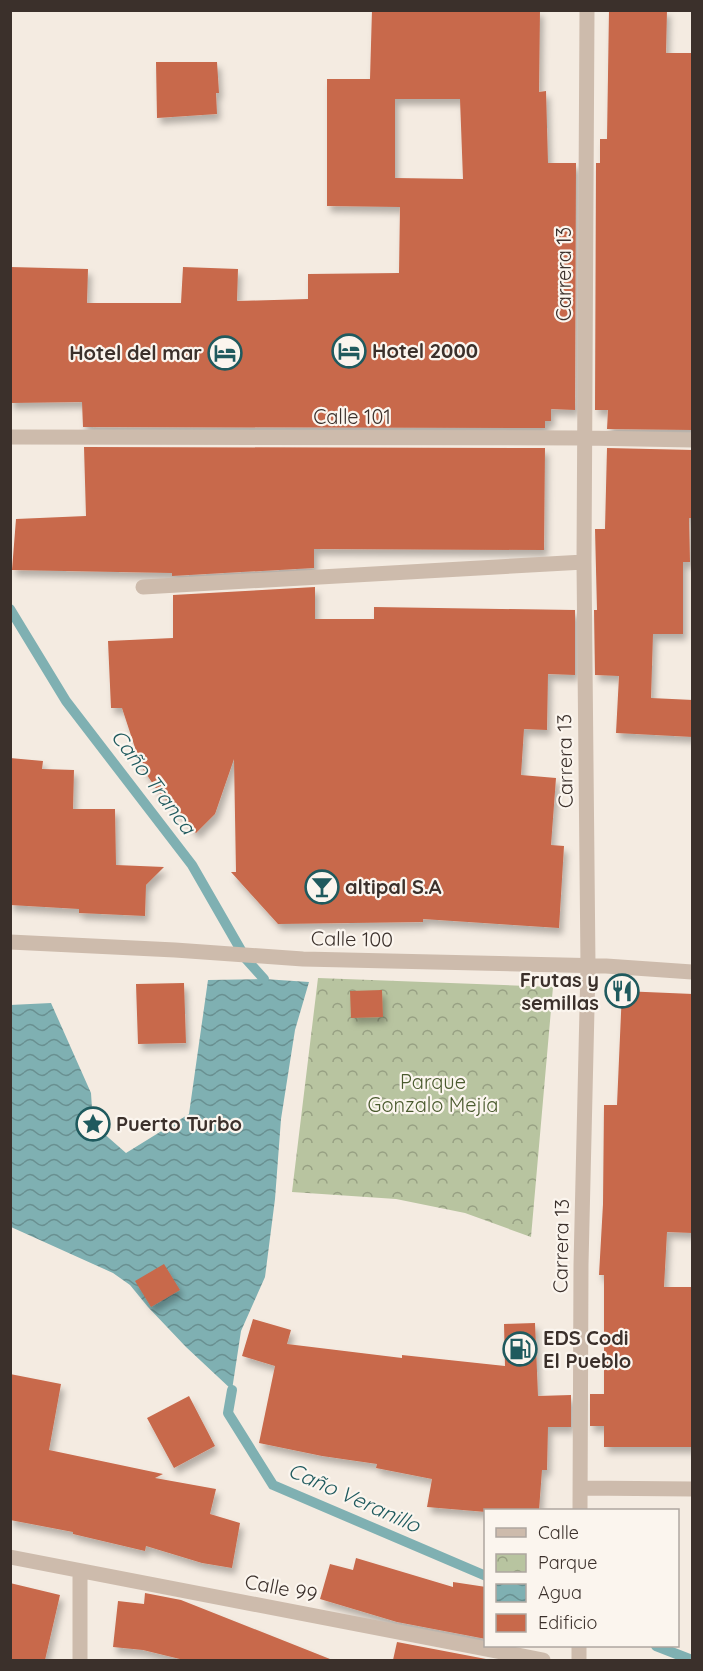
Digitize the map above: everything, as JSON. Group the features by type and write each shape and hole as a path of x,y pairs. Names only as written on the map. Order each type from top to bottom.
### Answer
{"street":[{"name":"Carrera 13","path":"580,1509 581,1265 588,966 584,562 587,10"},
{"name":"Calle 101","path":"10,437 693,440"},
{"path":"143,586 584,562"},
{"name":"Calle 100","path":"10,942 303,959 588,966 693,972"},
{"path":"580,1488 693,1489"},
{"name":"Calle 99","path":"10,1557 543,1660"},
{"path":"80,1571 80,1660"}],"green space":[{"name":"Parque Gonzalo Mejía","path":"318,978 553,987 531,1237 465,1213 396,1199 292,1192"}],"water":[{"path":"264,979 309,982 295,1030 281,1119 275,1199 265,1277 241,1331 232,1390 186,1347 130,1285 113,1273 11,1227 10,1005 51,1003 91,1093 93,1124 126,1153 189,1114 208,980"}],"building":[{"path":"372,10 540,10 539,92 546,91 548,163 576,163 575,410 551,409 551,421 545,421 545,428 83,427 82,402 10,403 10,267 88,269 87,303 181,303 183,267 238,269 237,301 308,299 308,274 399,273 400,207 327,206 327,79 370,79","holes":["395,99 460,99 463,179 395,178"]},
{"path":"609,10 667,10 666,53 693,53 693,430 607,429 608,410 595,410 596,163 600,163 600,139 607,139"},
{"path":"156,62 217,62 219,93 216,93 217,114 157,118"},
{"path":"84,447 545,448 544,550 314,549 314,568 172,576 172,573 12,570 16,519 86,516"},
{"path":"607,448 693,450 693,518 689,518 690,562 683,562 683,634 653,634 651,698 693,700 693,737 616,733 619,676 595,675 594,610 597,610 595,529 605,529"},
{"path":"315,587 315,619 374,619 374,607 575,610 575,675 548,674 547,730 524,729 521,775 556,778 551,845 564,846 559,928 423,919 423,922 278,924 231,872 236,872 234,759 215,814 196,833 157,790 141,766 122,708 111,708 108,641 173,638 173,595"},
{"path":"10,758 43,761 42,769 74,770 73,809 115,809 116,865 164,867 146,885 145,916 79,913 79,909 10,905"},
{"path":"184,983 186,1043 138,1044 136,984"},
{"path":"382,990 383,1017 351,1018 350,991"},
{"path":"622,991 693,994 693,1233 667,1232 664,1287 693,1287 693,1447 604,1447 604,1426 590,1426 590,1394 604,1394 604,1275 599,1275 603,1204 604,1105 617,1105"},
{"path":"164,1264 180,1290 151,1307 135,1281"},
{"path":"253,1319 291,1330 287,1344 402,1358 402,1355 505,1366 504,1324 535,1323 538,1396 571,1395 571,1427 548,1427 547,1470 542,1470 539,1509 484,1509 484,1512 427,1507 432,1479 376,1468 377,1464 259,1443 275,1366 242,1356"},
{"path":"10,1374 61,1384 49,1450 163,1474 155,1478 216,1489 210,1514 240,1523 232,1568 202,1563 146,1546 145,1551 73,1534 73,1532 10,1520"},
{"path":"189,1396 215,1446 174,1468 147,1418"},
{"path":"356,1558 453,1587 453,1582 484,1587 484,1639 397,1622 320,1599 330,1564 353,1570"},
{"path":"10,1583 60,1595 45,1660 10,1660"},
{"path":"145,1593 181,1600 330,1660 184,1660 143,1650 113,1647 118,1601 144,1604"},
{"path":"397,1642 486,1659 486,1660 393,1660"}],"waterway":[{"name":"Caño Tranca","path":"10,609 66,701 192,865 246,959 264,979"},
{"name":"Caño Veranillo","path":"232,1390 228,1413 273,1485 484,1575"},
{"name":"Caño Veranillo","path":"659,1647 692,1660"}],"place":[{"name":"Hotel 2000","path":"349,351"},
{"name":"Hotel del mar","path":"225,353"},
{"name":"altipal S.A","path":"322,887"},
{"name":"Frutas y semillas","path":"622,991"},
{"name":"Puerto Turbo","path":"93,1124"},
{"name":"EDS Codi El Pueblo","path":"520,1349"}]}
